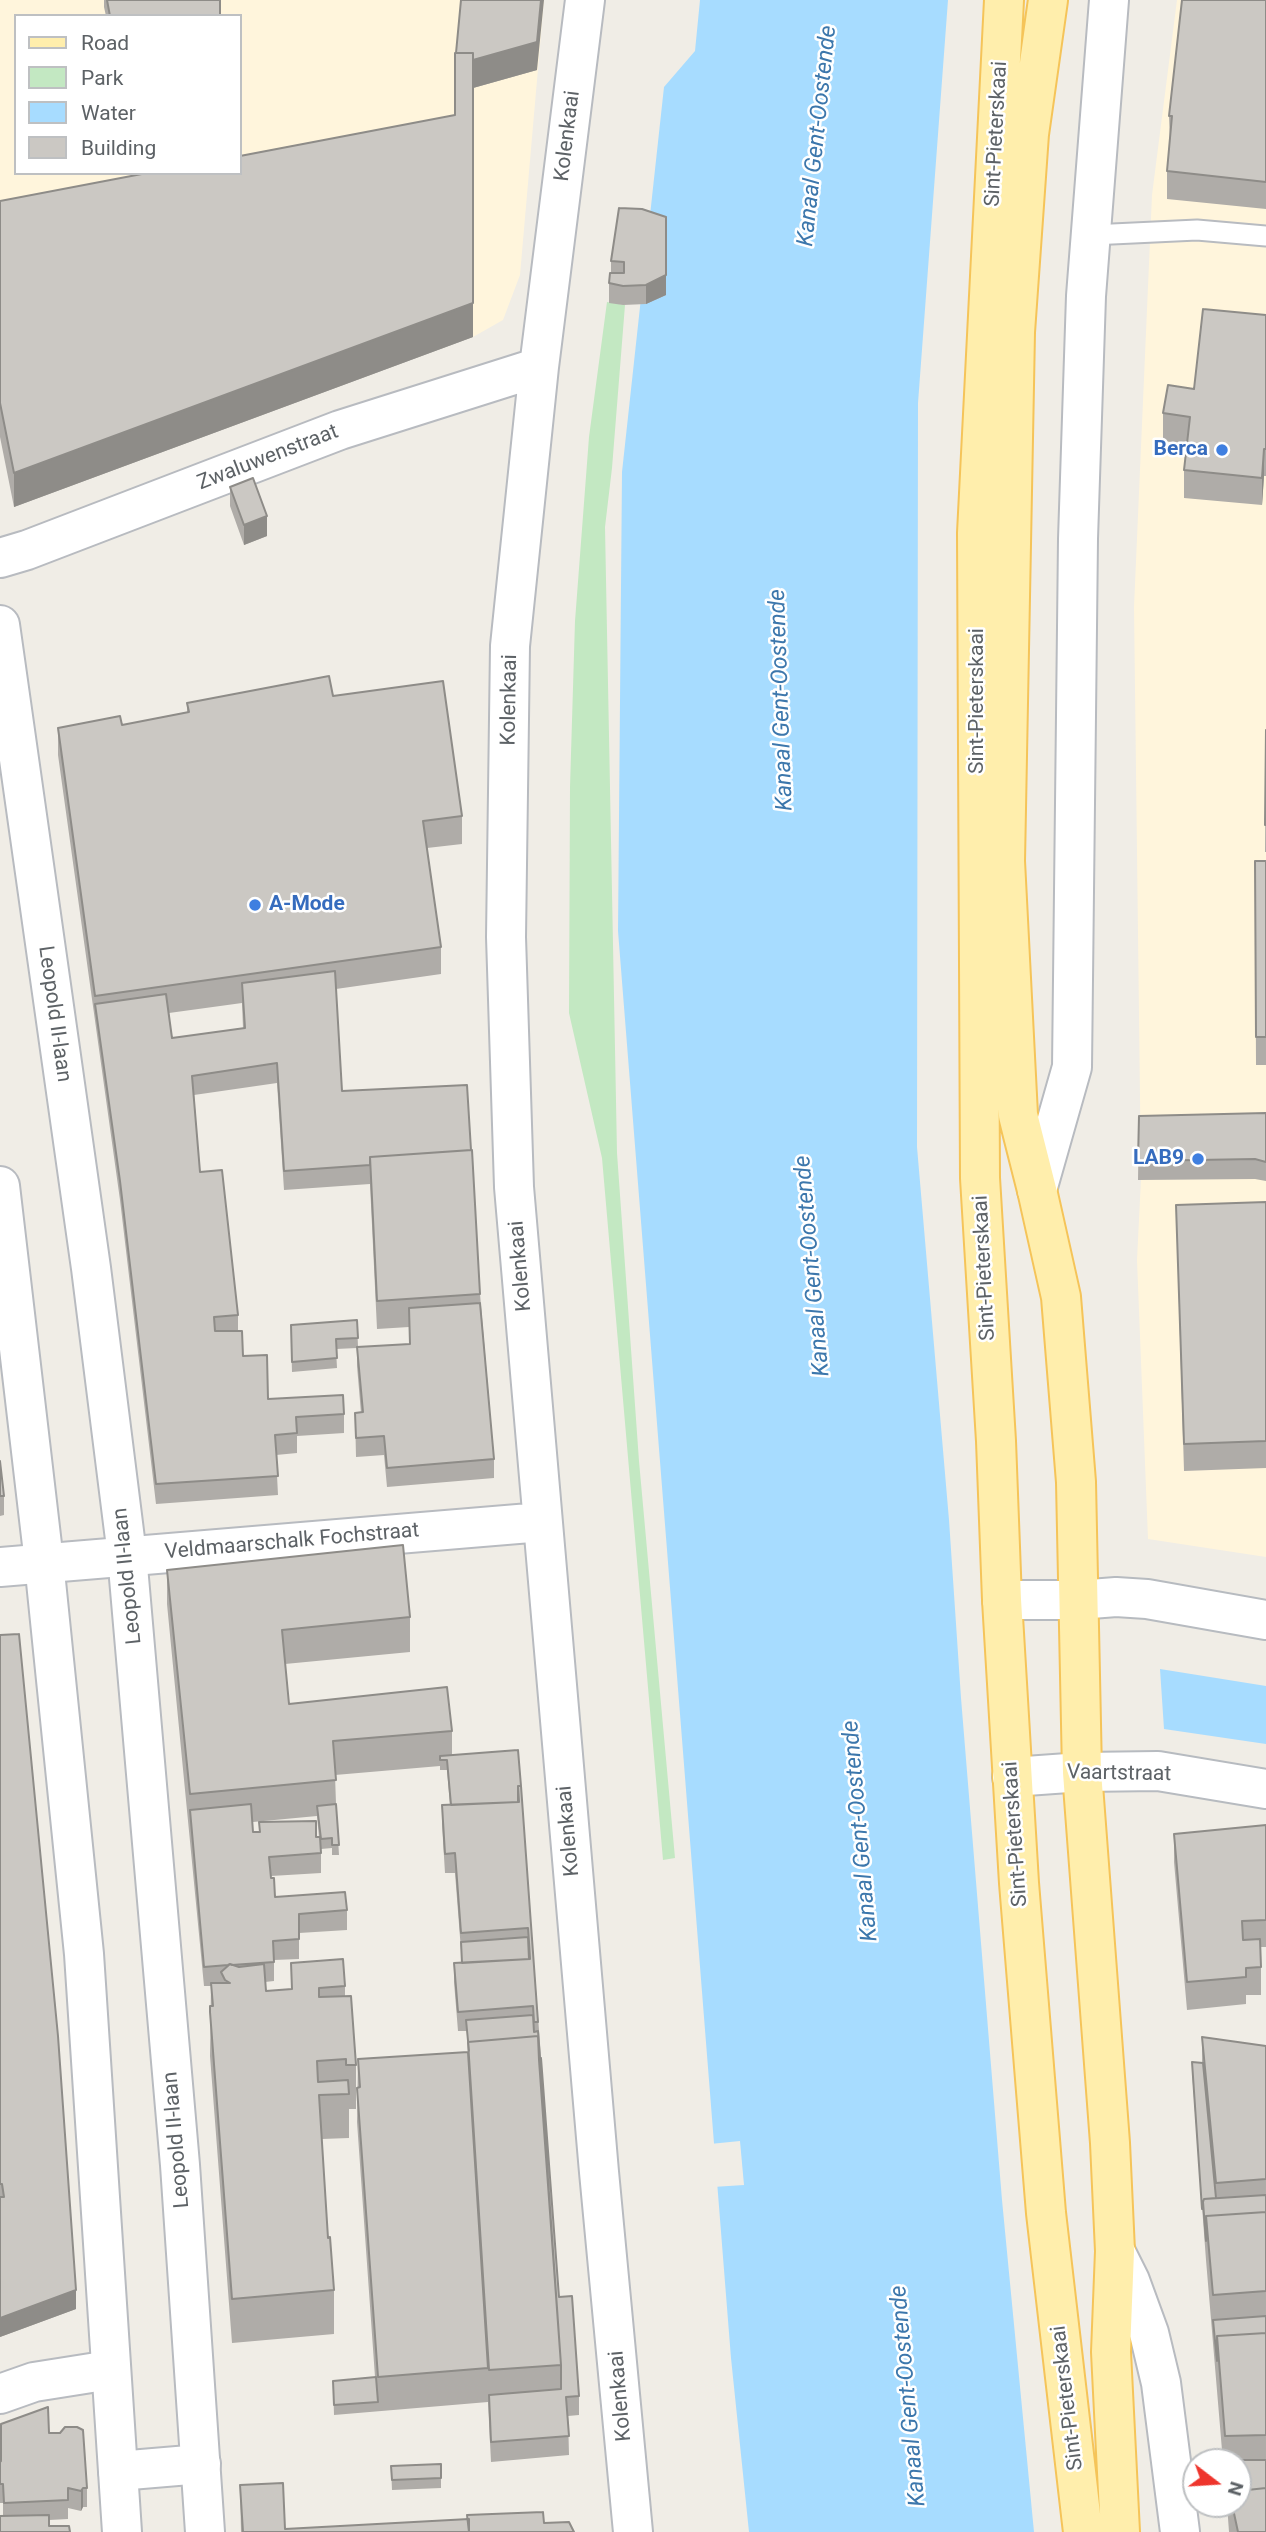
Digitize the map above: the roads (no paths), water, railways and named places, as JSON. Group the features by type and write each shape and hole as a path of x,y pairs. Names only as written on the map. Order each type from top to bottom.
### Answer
{"main road":[{"name":"Sint-Pieterskaai","path":"1004,0 977,533 980,1178 1012,1777 1046,2213 1083,2532"},
{"name":"Sint-Pieterskaai","path":"1048,0 1029,134 1015,332 1005,861 1018,1115 1061,1297 1076,1482 1082,1772 1109,2130 1115,2251 1111,2352 1120,2532"}],"street":[{"name":"Kolenkaai","path":"585,0 539,367 510,646 506,937 514,1187 599,2172 633,2532"},
{"name":"Sint-Pieterskaai","path":"1037,1190 1072,1067 1078,539 1086,296 1109,0"},
{"name":"Zwaluwenstraat","path":"0,558 340,430 539,367"},
{"name":"Leopold II-laan","path":"0,625 91,1268 127,1555 179,2152 205,2532"},
{"path":"0,1186 44,1562 84,1954 122,2532"},
{"name":"Veldmaarschalk Fochstraat","path":"0,1567 542,1522"},
{"path":"1002,1600 1079,1601 1115,1597 1266,1620"},
{"name":"Vaartstraat","path":"1012,1777 1082,1772 1158,1771 1266,1789"},
{"name":"Sint-Pieterskaai","path":"1115,2251 1130,2281 1149,2333 1161,2383 1180,2532"},
{"path":"0,2394 34,2382 110,2370"},
{"path":"118,2471 201,2464"}],"lane":[{"path":"1091,235 1197,230 1266,236"}],"water":[{"name":"Kanaal Gent-Oostende","path":"700,0 948,0 918,403 917,1147 1002,2200 1034,2532 749,2532 731,2358 618,931 622,472 664,87 695,51"},
{"path":"1160,1669 1266,1686 1266,1744 1164,1729"}],"place":[{"name":"Berca","path":"1222,450"},
{"name":"A-Mode","path":"255,905"},
{"name":"LAB9","path":"1198,1159"}]}
